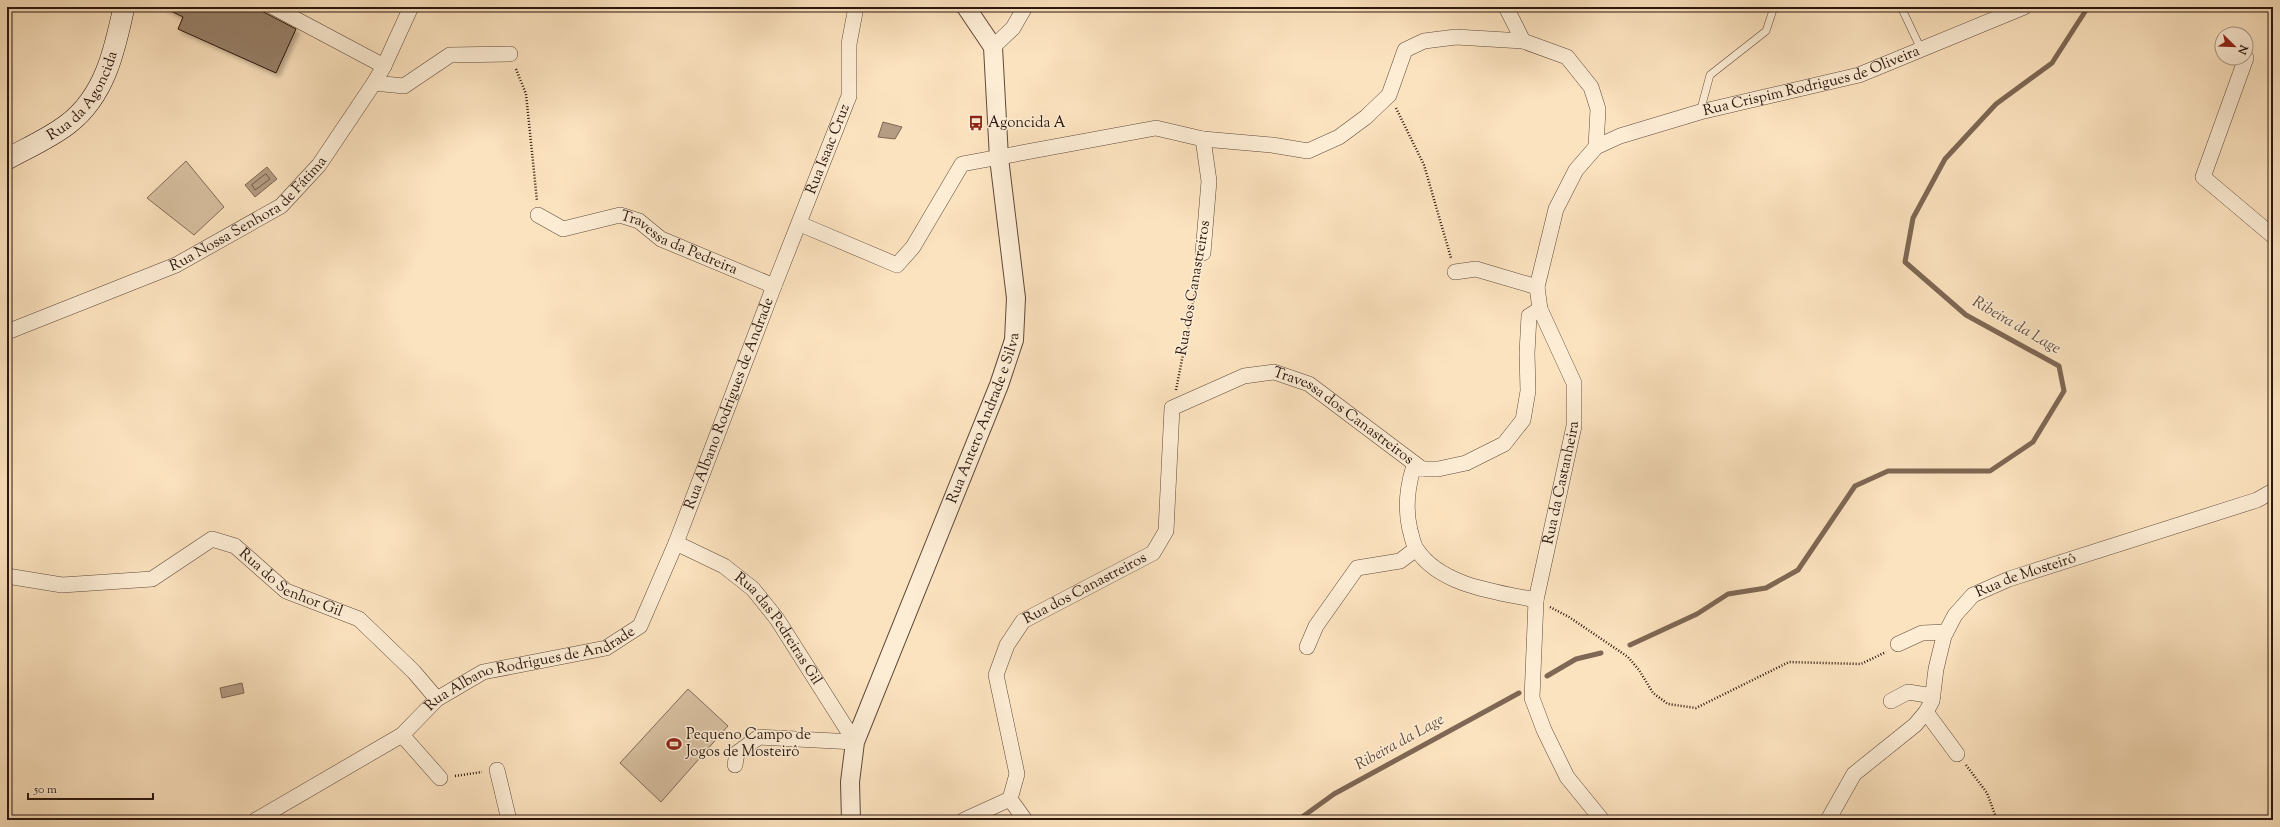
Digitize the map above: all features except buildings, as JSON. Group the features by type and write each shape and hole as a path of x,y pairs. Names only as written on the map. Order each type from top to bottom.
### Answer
{"main road":[{"name":"Rua da Agoncida","path":"7,159 69,124 90,102 107,72 124,7"}],"street":[{"path":"274,7 384,66"},
{"name":"Rua Nossa Senhora de Fátima","path":"7,332 176,265 281,206 319,165 374,83 384,66 411,7"},
{"name":"Rua Isaac Cruz","path":"774,286 800,224 849,96 849,44 856,7"},
{"path":"966,7 993,47 1013,28 1026,7"},
{"path":"1506,7 1523,41"},
{"name":"Rua Crispim Rodrigues de Oliveira","path":"1596,148 1620,136 1700,112 1860,75 2024,7"},
{"path":"800,224 897,265 913,247 962,164 999,158 1068,143 1156,128 1203,140 1272,145 1308,151 1339,137 1366,117 1389,95 1405,50 1424,40 1456,37 1523,41 1567,57 1591,87 1598,109 1596,148"},
{"name":"Rua Antero Andrade e Silva","path":"851,820 850,782 855,742 999,385 1014,340 1016,298 999,158 993,47"},
{"path":"374,83 404,86 450,55 510,54"},
{"path":"2243,66 2203,176 2273,236"},
{"name":"Rua dos Canastreiros","path":"1203,140 1209,181 1203,253"},
{"name":"Rua da Castanheira","path":"1596,148 1576,170 1556,209 1537,287 1540,309 1574,383 1574,426 1536,600 1532,698 1544,730 1567,777 1602,820"},
{"name":"Travessa da Pedreira","path":"538,215 563,229 620,215 639,221 661,239 774,286"},
{"path":"1455,272 1476,269 1537,287"},
{"name":"Rua Albano Rodrigues de Andrade","path":"256,820 402,735 437,699 483,672 606,648 640,626 676,543 774,286"},
{"name":"Travessa dos Canastreiros","path":"1536,600 1499,593 1459,581 1432,567 1416,549 1408,520 1408,488 1413,469 1438,469 1466,463 1504,444 1523,420 1528,391 1527,354 1529,316 1540,309"},
{"name":"Travessa dos Canastreiros","path":"1172,408 1244,376 1274,372 1309,384 1422,469"},
{"name":"Rua dos Canastreiros","path":"1010,799 1017,774 996,675 1007,645 1023,621 1153,553 1166,531 1172,408"},
{"name":"Rua de Mosteirô","path":"1828,820 1854,774 1915,724 1926,712 1933,696 1936,669 1946,632 1955,615 1973,595 2010,579 2257,500 2273,491"},
{"name":"Rua do Senhor Gil","path":"7,576 62,585 152,579 212,539 235,546 286,591 359,619 414,672 437,699"},
{"name":"Rua das Pedreiras Gil","path":"676,543 724,566 753,589 777,619 855,742"},
{"path":"1307,647 1316,626 1357,568 1400,561 1416,549"},
{"path":"1898,644 1922,633 1946,632"},
{"path":"1891,701 1908,692 1933,696"},
{"path":"1926,712 1957,754"},
{"path":"402,735 440,778"},
{"path":"735,765 737,752 759,737 855,742"},
{"path":"497,770 509,820"},
{"path":"964,820 1010,799 1025,820"}],"lane":[{"path":"1700,112 1710,75 1766,31 1774,7"},
{"path":"1902,7 1921,49"}],"path":[{"path":"510,54 526,94 538,215"},
{"path":"1389,95 1424,165 1455,272"},
{"name":"Rua dos Canastreiros","path":"1172,408 1203,253"},
{"path":"1536,600 1569,617 1628,657 1639,670 1653,693 1668,704 1696,708 1789,662 1861,664 1868,662 1898,644"},
{"path":"1957,754 1987,793 1997,820"},
{"path":"440,778 497,770"}],"shaded area":[{"path":"186,161 224,207 194,235 147,198"},
{"name":"Pequeno Campo de Jogos de Mosteirô","path":"688,689 728,726 661,802 620,763"}],"water":[{"path":"883,122 902,127 895,139 878,137"},
{"path":"267,167 277,179 255,197 245,185"},
{"path":"242,683 244,693 222,698 220,688"}],"waterway":[{"name":"Ribeira da Lage","path":"1630,645 1697,614 1728,594 1766,588 1798,570 1855,486 1888,471 1990,471 2033,442 2064,391 2059,366 1966,315 1905,262 1913,218 1945,159 1996,104 2052,63 2088,7"},
{"name":"Ribeira da Lage","path":"1547,676 1576,659 1601,653"},
{"name":"Ribeira da Lage","path":"1298,820 1334,794 1519,693"}],"place":[{"name":"Agoncida A","path":"976,123"},
{"name":"Pequeno Campo de Jogos de Mosteirô","path":"674,744"}]}
